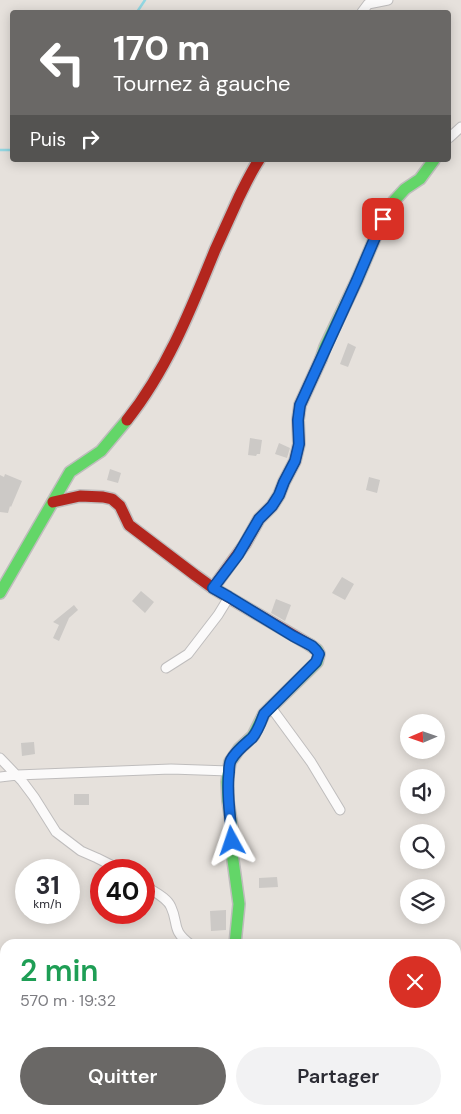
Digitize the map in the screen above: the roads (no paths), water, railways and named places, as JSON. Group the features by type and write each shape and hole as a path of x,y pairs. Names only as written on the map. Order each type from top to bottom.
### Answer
{"street":[{"path":"364,10 368,4 388,0"},
{"path":"451,136 461,127"},
{"path":"0,593 70,472 101,451 113,438 137,408 159,375 193,304 232,211 258,162"},
{"path":"213,588 240,552 259,519 272,506 295,461 299,444 298,420 300,405 383,219 405,188 420,179 433,162"},
{"path":"53,502 80,496 102,497 112,500 120,506 129,525 213,588 312,646 319,654 316,662 270,706 253,736 239,749 230,762 227,782 228,801 232,828 232,853 239,904 235,939"},
{"path":"166,668 188,654 229,597"},
{"path":"270,706 311,762 340,810"},
{"path":"0,758 17,775 34,797 56,832 81,851 99,859"},
{"path":"0,777 171,769 229,771"},
{"path":"155,892 166,900 171,907 176,928 184,939"}],"waterway":[{"path":"138,10 145,0"},
{"path":"0,150 10,150"}]}
